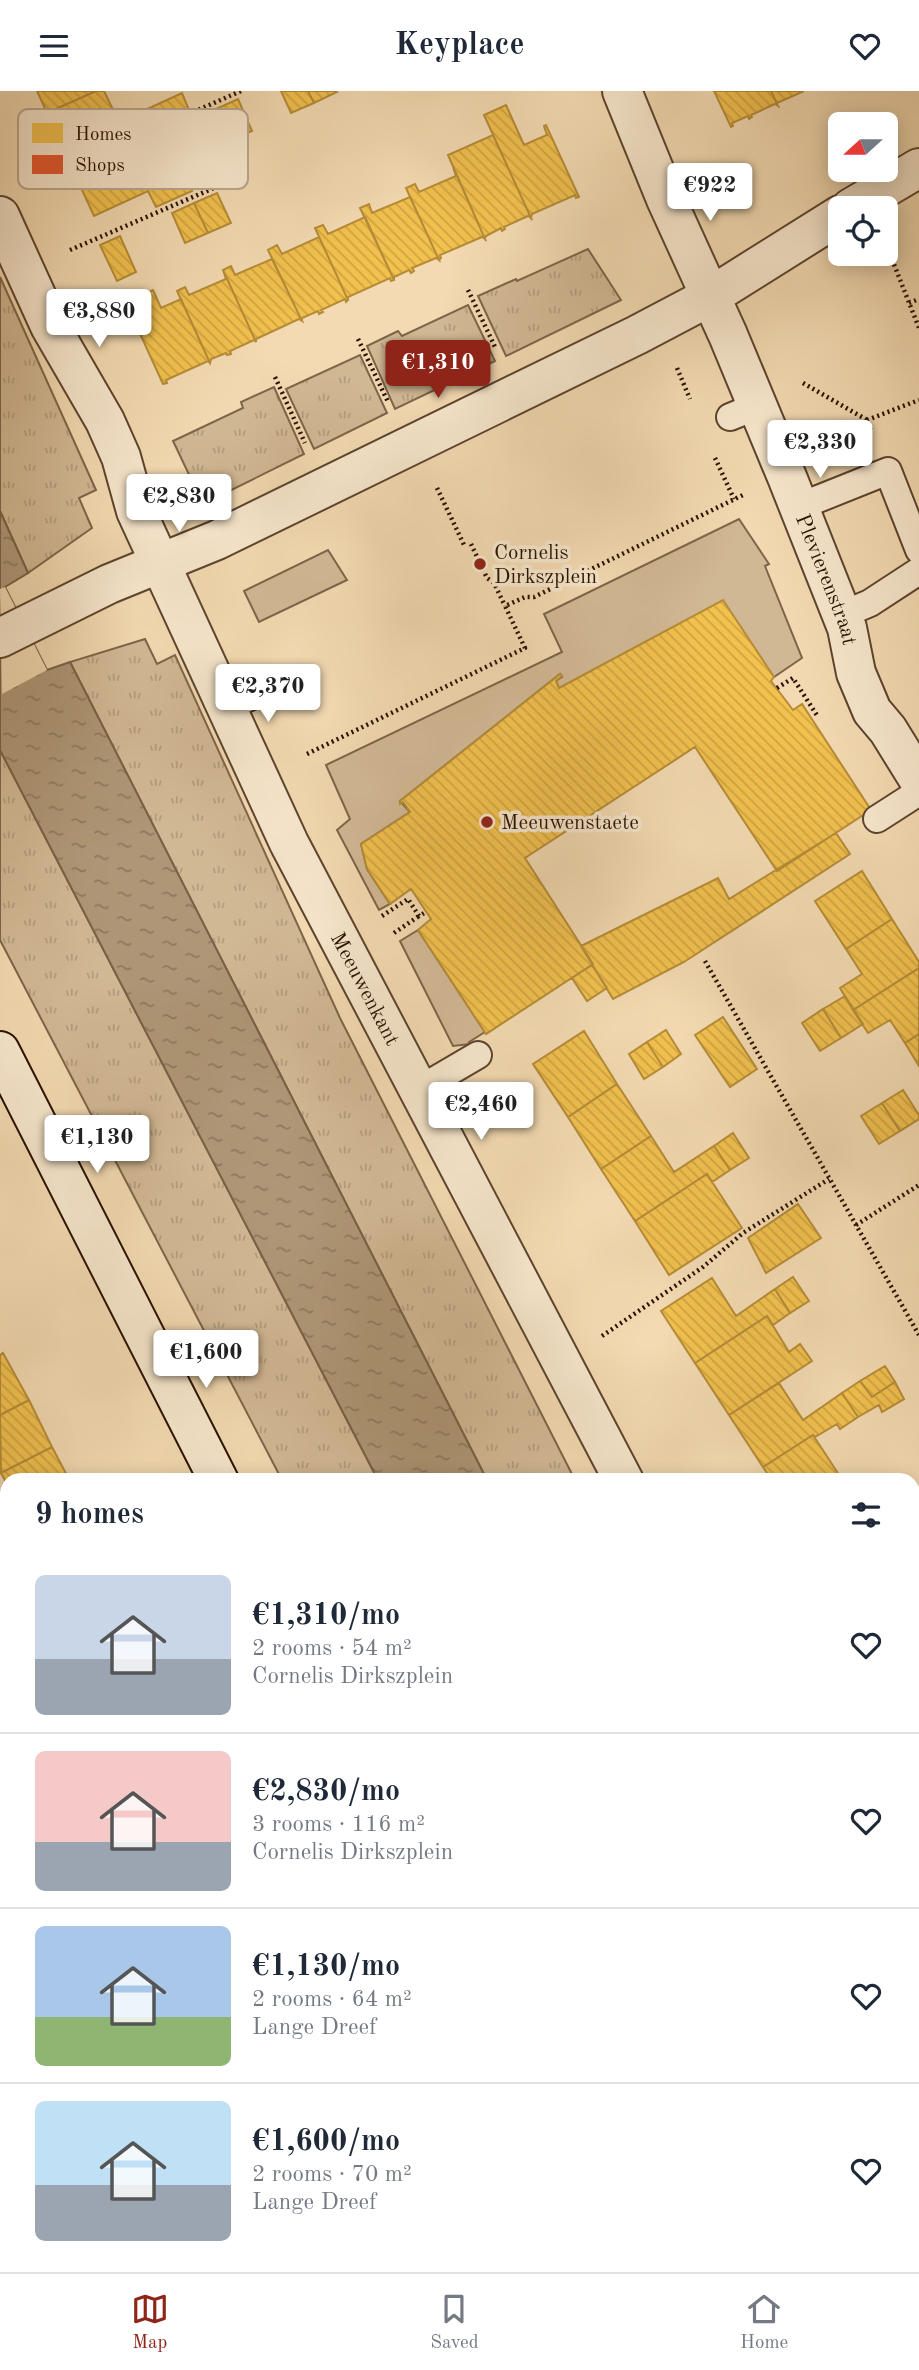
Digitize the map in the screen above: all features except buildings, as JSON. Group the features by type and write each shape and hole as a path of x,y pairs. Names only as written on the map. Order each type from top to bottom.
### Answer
{"street":[{"name":"Plevierenstraat","path":"622,91 666,199 711,296 744,411 799,507 847,628 856,673 872,711 888,730 919,780"},
{"path":"871,196 919,168"},
{"name":"Meeuwenkant","path":"0,216 50,326 105,421 121,457 136,511 289,843 620,1473"},
{"path":"12,631 160,562 209,544 637,335 711,296 828,223"},
{"path":"0,1051 215,1473"}],"lane":[{"path":"799,507 888,471 919,550"},
{"path":"842,615 870,603 919,571"},
{"path":"227,707 268,689"},
{"path":"877,820 919,792"},
{"path":"420,1089 478,1055"}],"path":[{"path":"200,109 241,91"},
{"path":"75,247 211,189"},
{"path":"895,266 909,303 917,315 919,328"},
{"path":"468,290 500,358"},
{"path":"909,303 919,299"},
{"path":"358,339 392,411"},
{"path":"275,377 309,453"},
{"path":"803,383 867,420 888,471"},
{"path":"867,420 919,400"},
{"path":"432,479 465,547"},
{"path":"505,607 525,597 534,597 750,492"},
{"path":"307,754 525,647 494,583 487,578 471,544"},
{"path":"777,688 793,678 822,723"},
{"path":"795,682 801,678"},
{"path":"382,917 408,899 419,916"},
{"path":"394,933 426,912"},
{"path":"705,961 919,1335"},
{"path":"608,1332 704,1267 743,1233 829,1179"},
{"path":"856,1225 919,1185"}],"green space":[{"path":"588,249 621,300 506,356 478,296"},
{"path":"0,277 96,490 79,498 92,528 28,573 0,511"},
{"path":"468,305 495,361 395,409 367,346 398,331 402,336"},
{"path":"360,355 387,413 314,449 286,389"},
{"path":"274,387 304,454 203,504 173,441 243,408 241,402"},
{"path":"739,519 769,564 765,566 802,658 774,677 559,688 556,681 562,677 560,674 400,801 410,812 361,844 367,869 390,904 379,910 337,830 350,819 326,765 562,652 544,614"},
{"path":"328,550 347,580 259,622 244,591"},
{"path":"145,639 157,664 175,655 340,1018 571,1473 483,1473 70,662"},
{"path":"0,750 374,1473 278,1473 0,940"},
{"path":"418,930 485,1032 469,1042 470,1044 453,1046 400,941"}],"water":[{"path":"0,511 28,573 5,587 47,670 70,662 483,1473 374,1473 0,750"}],"pier":[{"path":"5,587 47,670 2,694 0,589"}],"place":[{"name":"Cornelis Dirkszplein","path":"480,564"},
{"name":"Meeuwenstaete","path":"487,822"}]}
